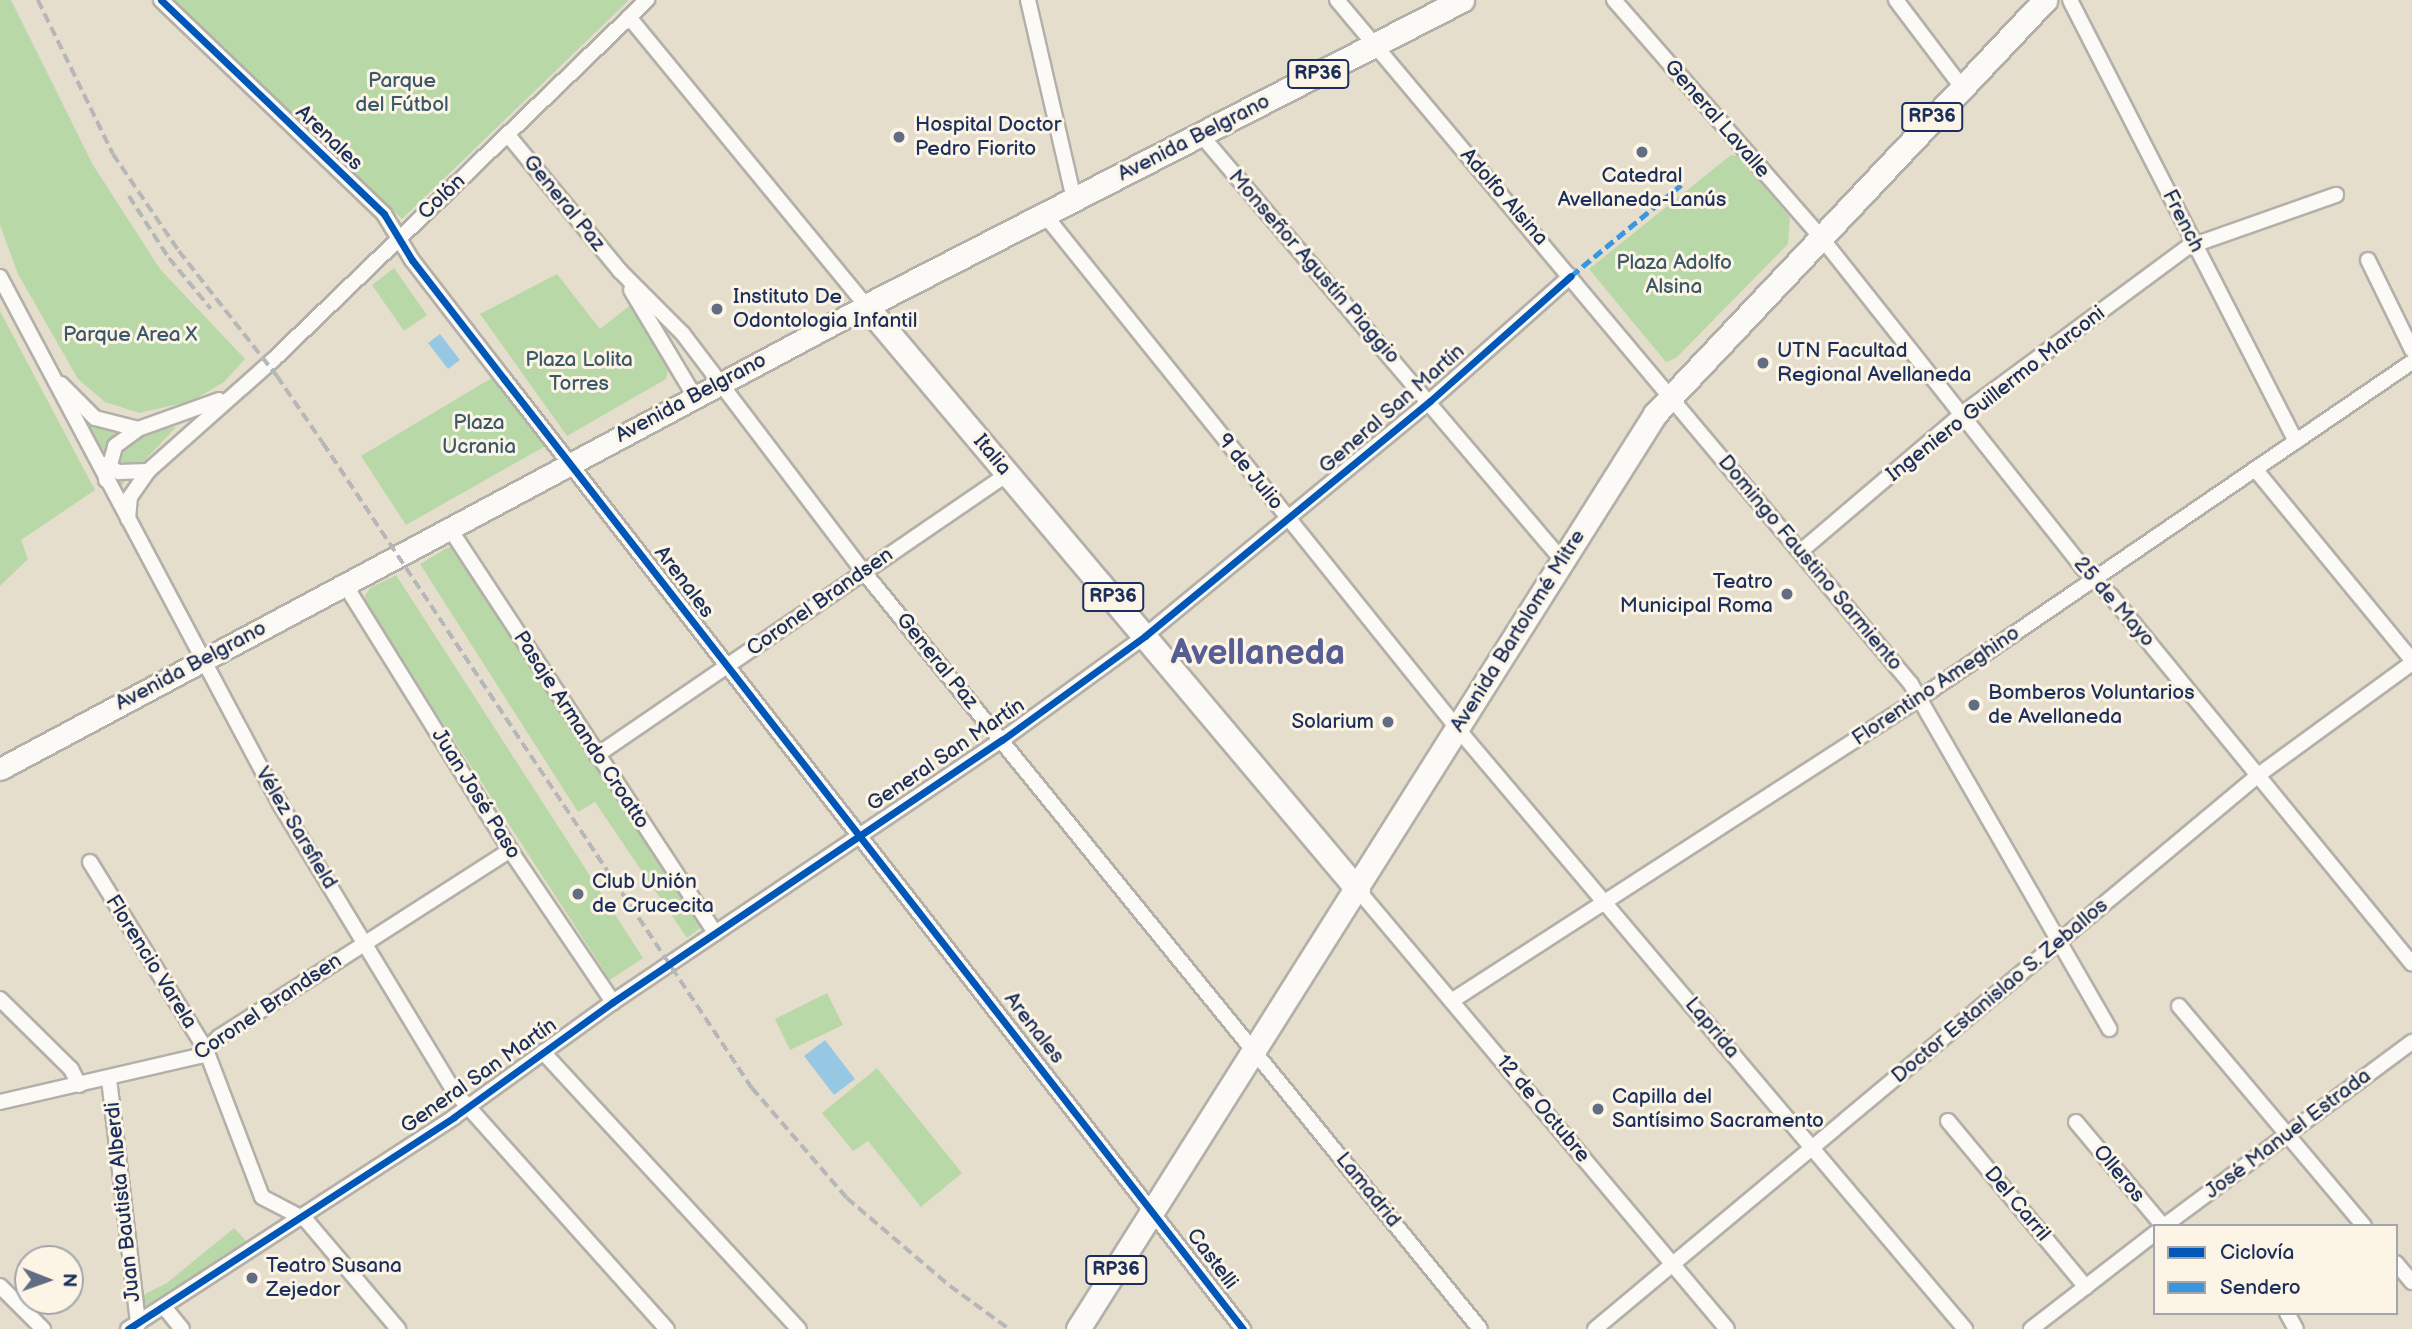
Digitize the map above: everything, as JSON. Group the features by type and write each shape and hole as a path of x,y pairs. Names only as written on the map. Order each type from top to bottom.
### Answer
{"main road":[{"name":"Avenida Belgrano","path":"0,769 571,460 1462,0"},
{"name":"Avenida Bartolomé Mitre","path":"1078,1329 1358,890 1562,560 1670,395 2045,0"},
{"name":"Italia","path":"866,306 1358,890"}],"street":[{"name":"Arenales","path":"161,0 384,215 398,239 571,460 726,667 1153,1211"},
{"path":"1028,0 1074,199"},
{"name":"Adolfo Alsina","path":"1337,0 1670,395"},
{"name":"General Lavalle","path":"1615,0 1820,236"},
{"path":"1896,0 1961,86"},
{"name":"French","path":"2070,0 2295,442"},
{"name":"Colón","path":"127,520 130,497 148,471 508,135 629,17 642,1"},
{"name":"Italia","path":"629,17 866,306"},
{"name":"General Paz","path":"508,135 620,271 675,325 863,571 1255,1051"},
{"name":"Monseñor Agustín Piaggio","path":"1201,135 1430,401 1562,560"},
{"name":"Ingeniero Guillermo Marconi","path":"1801,551 1962,414 2194,243 2336,195"},
{"name":"9 de Julio","path":"1044,214 1457,728"},
{"name":"25 de Mayo","path":"1820,236 2094,578 2412,964"},
{"path":"2368,260 2412,350"},
{"name":"General Paz","path":"620,271 695,397"},
{"name":"General San Martín","path":"133,1326 165,1308 468,1106 613,1002 1002,740 1145,636 1289,520 1430,401 1571,276"},
{"name":"Vélez Sarsfield","path":"0,277 280,804 454,1091 667,1329"},
{"name":"Florentino Ameghino","path":"1453,1000 1920,698 2412,362"},
{"name":"Colón","path":"45,366 95,418 138,429 184,417 236,391"},
{"name":"Domingo Faustino Sarmiento","path":"1670,395 1920,698 2109,1028"},
{"path":"138,429 121,438 103,469 148,471"},
{"path":"2255,470 2412,662"},
{"name":"Coronel Brandsen","path":"597,755 1008,474"},
{"name":"Pasaje Armando Croatto","path":"448,526 715,933"},
{"name":"Juan José Paso","path":"344,583 510,850 613,1002"},
{"name":"Doctor Estanislao S. Zeballos","path":"1595,1329 2257,776 2412,662"},
{"name":"Laprida","path":"1457,728 1965,1329"},
{"name":"Coronel Brandsen","path":"0,1102 192,1059 219,1037 510,850"},
{"name":"Florencio Varela","path":"90,862 206,1050 259,1192 266,1201 302,1218 398,1329"},
{"name":"12 de Octubre","path":"1358,890 1727,1329"},
{"path":"2398,945 2412,940"},
{"name":"Juan Bautista Alberdi","path":"0,999 71,1069 79,1085"},
{"path":"2179,1006 2362,1224"},
{"name":"José Manuel Estrada","path":"2167,1224 2412,1042"},
{"name":"Lamadrid","path":"1255,1051 1480,1329"},
{"path":"543,1052 799,1329"},
{"name":"Juan Bautista Alberdi","path":"109,1079 133,1326"},
{"name":"Del Carril","path":"1948,1121 2086,1287"},
{"name":"Olleros","path":"2076,1122 2162,1224"},
{"name":"Castelli","path":"1153,1211 1243,1329"},
{"path":"2031,1329 2153,1235"},
{"path":"2398,1266 2412,1282"},
{"path":"0,1286 43,1329"},
{"name":"Juan Bautista Alberdi","path":"165,1308 182,1329"}],"green space":[{"name":"Parque Area X","path":"0,0 11,0 93,165 160,269 245,359 224,382 192,401 139,413 105,402 78,379 18,274 0,225"},
{"name":"Parque del Fútbol","path":"174,0 627,0 628,1 402,219"},
{"name":"Plaza Adolfo Alsina","path":"1731,155 1737,156 1790,217 1788,244 1676,358 1666,362 1589,269"},
{"path":"394,268 427,315 404,331 372,285"},
{"name":"Plaza Lolita Torres","path":"557,274 600,329 632,304 668,370 666,379 567,436 480,314"},
{"path":"0,311 95,490 21,540 28,559 0,586"},
{"name":"Plaza Ucrania","path":"495,376 549,444 406,525 361,456"},
{"path":"76,415 116,434 176,427 117,490"},
{"path":"455,547 703,926 687,938 595,802 578,812 420,564 447,548"},
{"path":"396,575 643,958 610,980 367,606 365,596 370,588"},
{"path":"827,993 843,1025 790,1050 775,1019"},
{"path":"877,1068 962,1173 921,1207 868,1141 853,1151 822,1113"},
{"path":"234,1228 250,1245 148,1313 141,1310 139,1297 167,1283"}],"water":[{"path":"440,334 460,360 448,369 428,343"},
{"path":"825,1040 855,1079 834,1095 804,1056"}],"railway":[{"path":"38,0 113,154 179,251 277,376 323,443 752,1088 847,1198 950,1286 1009,1329"},
{"path":"129,196 169,258 211,309"}],"marked path":[{"path":"1571,276 1681,185"}],"cycle path":[{"path":"161,0 384,214 412,260 1243,1329"},
{"path":"128,1329 454,1117 613,1002 1002,740 1145,636 1430,401 1571,276"}],"place":[{"name":"Hospital Doctor Pedro Fiorito","path":"899,137"},
{"name":"Catedral Avellaneda-Lanús","path":"1642,152"},
{"name":"Instituto De Odontologia Infantil","path":"717,309"},
{"name":"UTN Facultad Regional Avellaneda","path":"1763,363"},
{"name":"Teatro Municipal Roma","path":"1787,594"},
{"name":"Bomberos Voluntarios de Avellaneda","path":"1974,705"},
{"name":"Solarium","path":"1388,722"},
{"name":"Club Unión de Crucecita","path":"578,894"},
{"name":"Capilla del Santísimo Sacramento","path":"1598,1109"},
{"name":"Teatro Susana Zejedor","path":"252,1278"}],"district":[{"name":"Avellaneda","path":"1258,654"}]}
